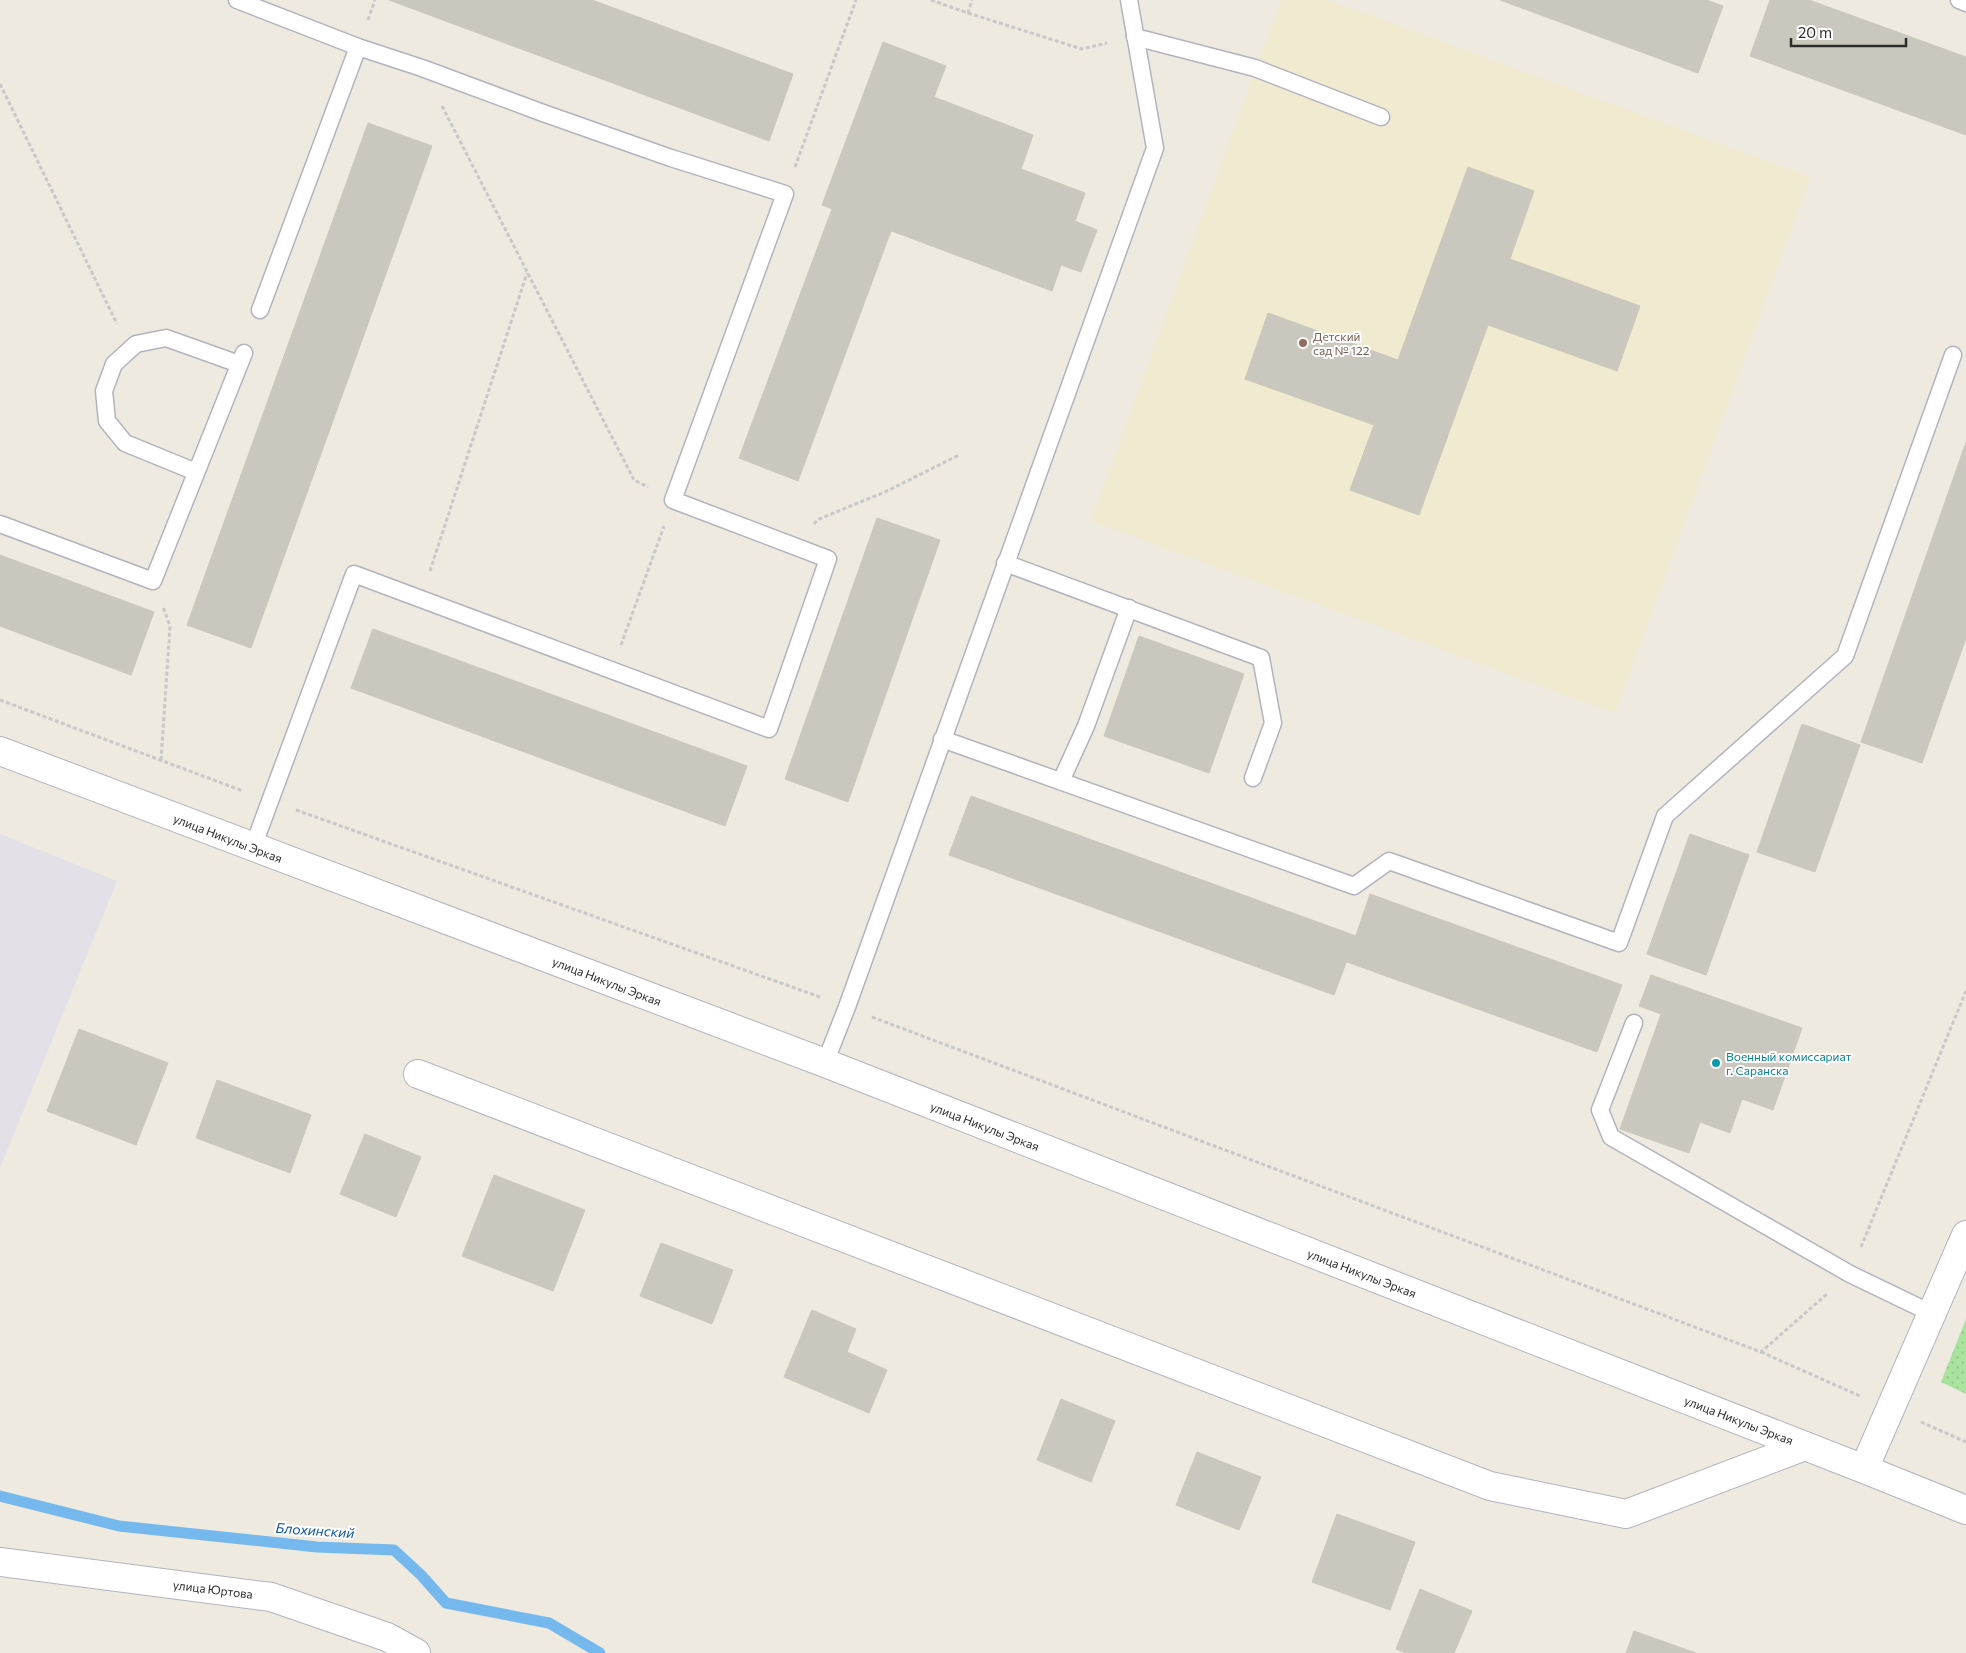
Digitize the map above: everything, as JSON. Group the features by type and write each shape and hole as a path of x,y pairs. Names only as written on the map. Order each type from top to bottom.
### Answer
{"street":[{"name":"улица Никулы Эркая","path":"0,751 825,1063 1966,1510"},
{"path":"418,1074 1490,1486 1626,1514 1805,1446"},
{"path":"1864,1469 1966,1235"},
{"name":"улица Юртова","path":"0,1562 271,1597 387,1637 416,1653"}],"lane":[{"path":"237,0 358,47 422,68 543,113 671,158 785,194 673,500 828,559 769,729 354,574 252,847"},
{"path":"825,1063 847,1007 1155,148 1130,0"},
{"path":"1958,0 1966,3"},
{"path":"1135,37 1255,68 1381,117"},
{"path":"260,310 358,47"},
{"path":"0,524 153,581 242,358 166,338 136,344 114,364 104,391 107,421 125,443 196,472"},
{"path":"942,738 1354,886 1389,861 1619,943 1666,816 1845,656 1953,355"},
{"path":"1006,563 1261,658 1273,723 1253,778"},
{"path":"1061,781 1086,726 1129,608"},
{"path":"1634,1023 1600,1110 1611,1137 1850,1274 1933,1314"}],"path":[{"path":"785,194 856,0"},
{"path":"931,0 1082,49 1135,37"},
{"path":"968,13 972,0"},
{"path":"422,68 634,480 673,500 612,669"},
{"path":"0,84 129,350"},
{"path":"421,598 527,272"},
{"path":"798,548 817,520 888,491 959,454"},
{"path":"153,581 170,626 161,760"},
{"path":"0,700 270,800 847,1007 1762,1352 1850,1274 1966,991"}],"shaded area":[{"path":"1281,0 1328,0 1810,177 1615,713 1091,521"},
{"path":"0,834 117,881 0,1168"}],"green space":[{"path":"1966,1319 1966,1394 1941,1382"}],"building":[{"path":"389,0 592,0 793,74 769,141"},
{"path":"1500,0 1706,0 1723,6 1698,73"},
{"path":"1770,0 1809,0 1966,57 1966,135 1750,56"},
{"path":"883,42 946,66 934,97 1033,135 1021,169 1085,193 1075,221 1097,230 1081,272 1061,265 1052,291 822,205"},
{"path":"368,123 432,146 251,648 187,625"},
{"name":"Детский сад № 122","path":"1468,167 1534,191 1510,259 1640,306 1617,371 1488,325 1419,515 1350,490 1374,425 1245,379 1268,313 1398,360"},
{"path":"832,209 891,231 798,481 739,458"},
{"path":"1966,442 1966,638 1922,763 1861,742"},
{"path":"877,518 940,540 848,802 785,779"},
{"path":"0,555 154,612 131,675 0,626"},
{"path":"373,629 747,766 725,826 351,688"},
{"path":"1139,636 1244,674 1209,773 1104,736"},
{"path":"1802,724 1860,745 1815,872 1757,852"},
{"path":"971,796 1356,936 1334,995 949,855"},
{"path":"1690,834 1749,855 1706,975 1647,954"},
{"path":"1370,894 1622,985 1597,1052 1347,962"},
{"name":"Военный комиссариат г. Саранска","path":"1651,975 1802,1028 1773,1110 1742,1099 1730,1133 1700,1122 1689,1153 1620,1129 1661,1014 1639,1006"},
{"path":"79,1029 168,1063 136,1145 47,1111"},
{"path":"217,1080 311,1115 290,1173 196,1138"},
{"path":"365,1134 421,1157 396,1217 340,1194"},
{"path":"494,1175 585,1210 553,1291 462,1256"},
{"path":"661,1243 733,1270 712,1324 640,1296"},
{"path":"812,1310 856,1329 847,1352 887,1370 869,1413 784,1377"},
{"path":"1061,1399 1115,1421 1091,1482 1037,1460"},
{"path":"1197,1452 1261,1477 1239,1530 1176,1505"},
{"path":"1337,1514 1415,1542 1390,1610 1312,1582"},
{"path":"1420,1589 1472,1611 1454,1653 1406,1653 1396,1649"},
{"path":"1634,1631 1696,1653 1626,1653"}],"waterway":[{"name":"Блохинский","path":"0,1496 119,1526 317,1547 394,1550 421,1575 446,1603 549,1623 600,1653"}],"place":[{"name":"Детский сад № 122","path":"1303,343"},
{"name":"Военный комиссариат г. Саранска","path":"1716,1063"}]}
